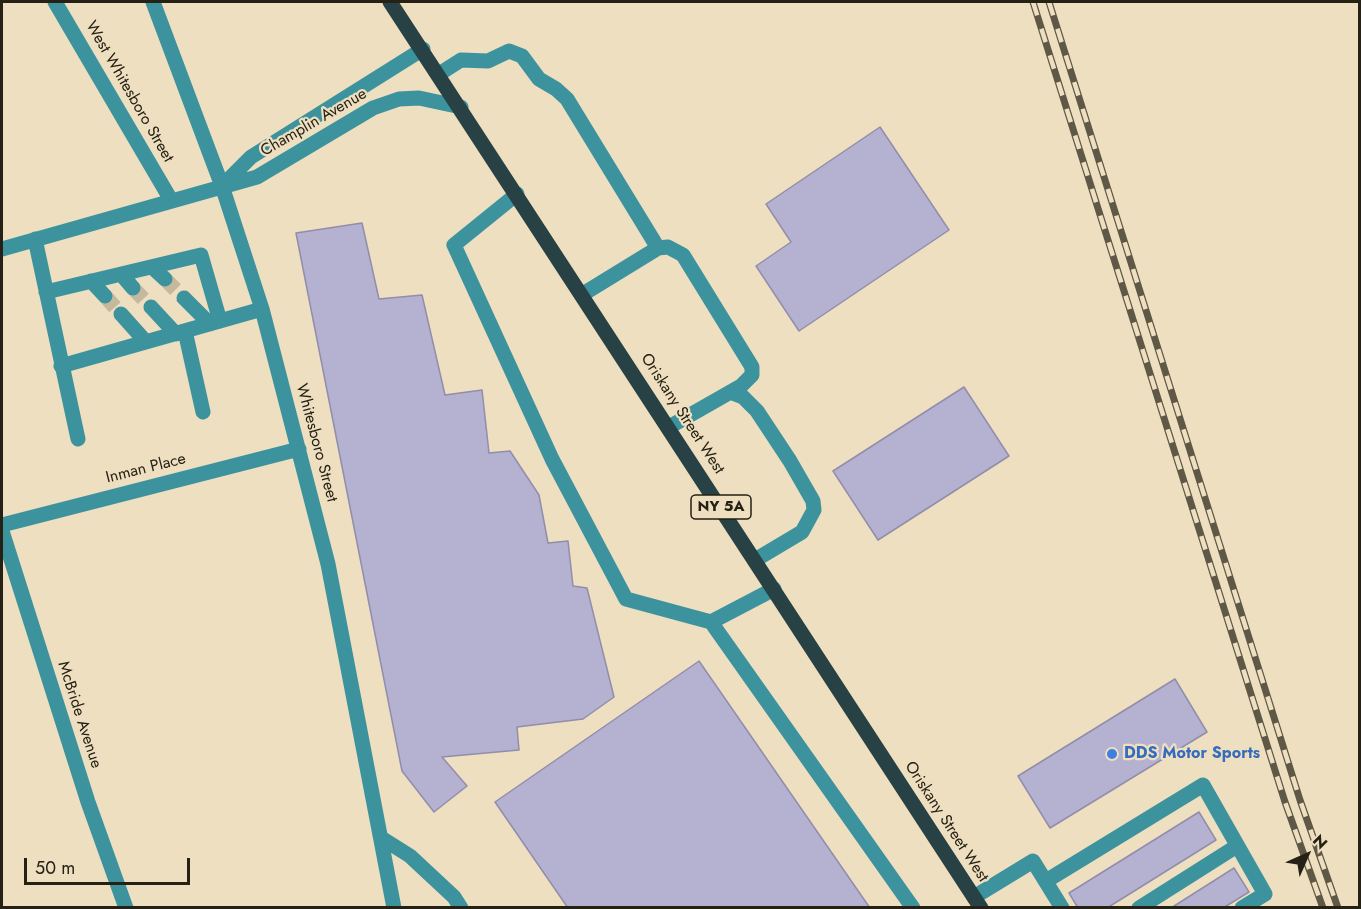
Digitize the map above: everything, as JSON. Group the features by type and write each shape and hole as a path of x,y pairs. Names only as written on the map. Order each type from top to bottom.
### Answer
{"main road":[{"name":"Oriskany Street West","path":"390,2 583,294 977,902"}],"street":[{"name":"West Whitesboro Street","path":"55,2 171,200"},
{"name":"Whitesboro Street","path":"153,2 222,186 262,309 328,564 383,839 394,908"},
{"name":"Champlin Avenue","path":"222,186 251,157 423,49"},
{"path":"439,74 461,60 488,61 509,51 522,56 539,79 567,99 658,248"},
{"name":"Champlin Avenue","path":"2,249 257,177 373,108 399,99 419,98 461,107"},
{"path":"517,194 454,245 552,459 626,599 711,622 913,908"},
{"path":"35,239 78,439"},
{"path":"583,294 658,248 668,247 683,255 752,367 752,375 730,392 669,427"},
{"path":"46,292 201,255 215,323"},
{"path":"152,267 165,279"},
{"path":"121,274 133,288"},
{"path":"91,281 105,296"},
{"path":"184,298 215,323"},
{"path":"151,307 180,332 203,412"},
{"path":"62,366 262,309"},
{"path":"121,314 146,342"},
{"path":"730,392 743,397 757,411 813,501 814,510 802,532 755,560"},
{"name":"Inman Place","path":"2,525 299,449"},
{"name":"McBride Avenue","path":"2,531 88,802 126,908"},
{"path":"711,622 774,589"},
{"path":"1046,881 1203,785 1265,894 1242,908"},
{"path":"383,839 410,856 454,897 461,908"},
{"path":"1139,908 1237,846"},
{"path":"977,902 1033,861 1062,908"}],"building":[{"path":"880,127 949,230 799,331 756,266 791,242 766,204"},
{"path":"362,223 379,299 422,295 445,395 482,390 489,453 510,451 539,495 548,543 568,541 573,586 587,588 614,697 583,719 517,727 519,750 442,757 467,786 434,812 402,771 296,233"},
{"path":"964,387 1009,456 878,540 833,471"},
{"path":"699,661 870,908 568,908 495,802"},
{"name":"DDS Motor Sports","path":"1175,679 1207,732 1050,828 1018,776"},
{"path":"1199,812 1216,840 1107,908 1078,908 1069,893"},
{"path":"1234,868 1249,892 1223,908 1171,908"}],"tunnel":[{"path":"165,279 184,298"},
{"path":"133,288 151,307"},
{"path":"105,296 121,314"}],"railway":[{"path":"1033,2 1285,802 1323,908"},
{"path":"1049,2 1300,800 1338,908"}],"place":[{"name":"DDS Motor Sports","path":"1112,754"}]}
